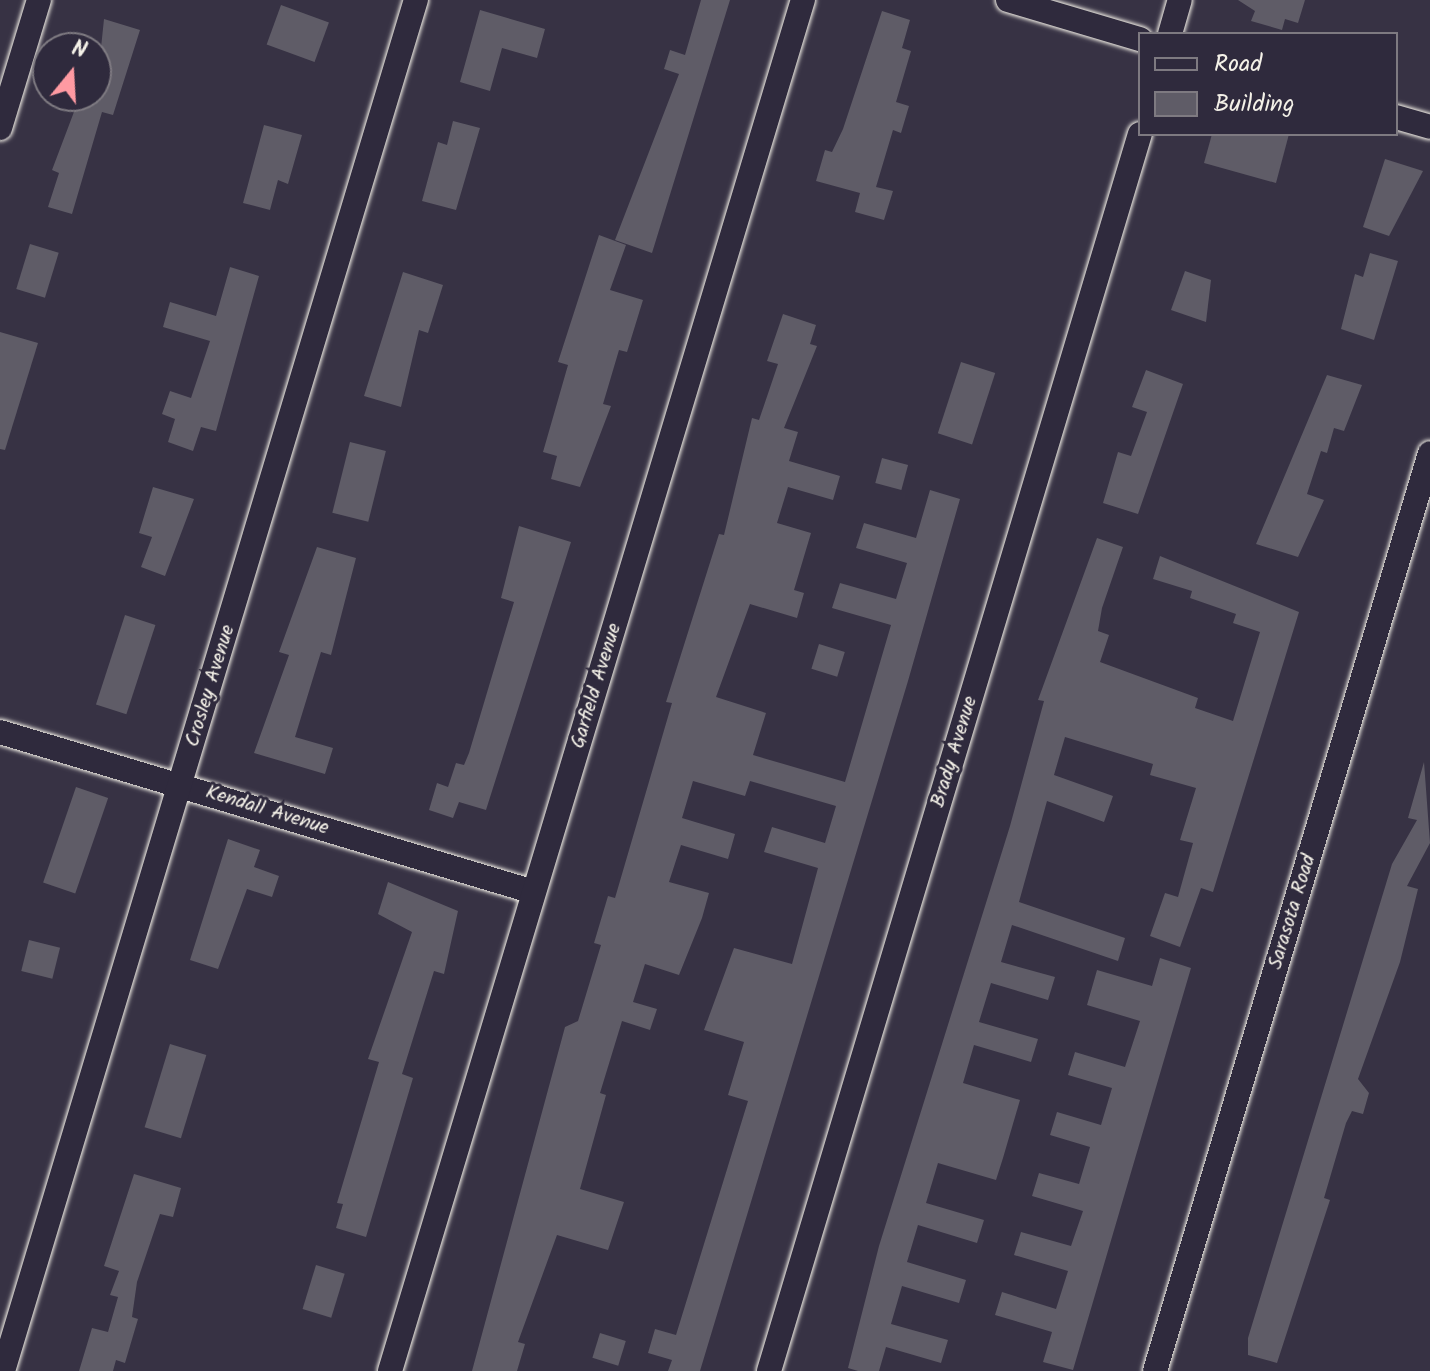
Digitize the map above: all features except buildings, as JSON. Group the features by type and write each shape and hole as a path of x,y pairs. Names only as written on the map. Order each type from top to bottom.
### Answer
{"street":[{"path":"0,128 39,0"},
{"name":"Crosley Avenue","path":"3,1371 416,0"},
{"name":"Garfield Avenue","path":"390,1371 803,0"},
{"path":"1008,0 1138,38"},
{"path":"1171,32 1180,0"},
{"path":"1398,118 1430,127"},
{"name":"Brady Avenue","path":"769,1371 1139,136"},
{"name":"Sarasota Road","path":"1155,1371 1430,453"},
{"name":"Kendall Avenue","path":"0,732 534,892"}]}
